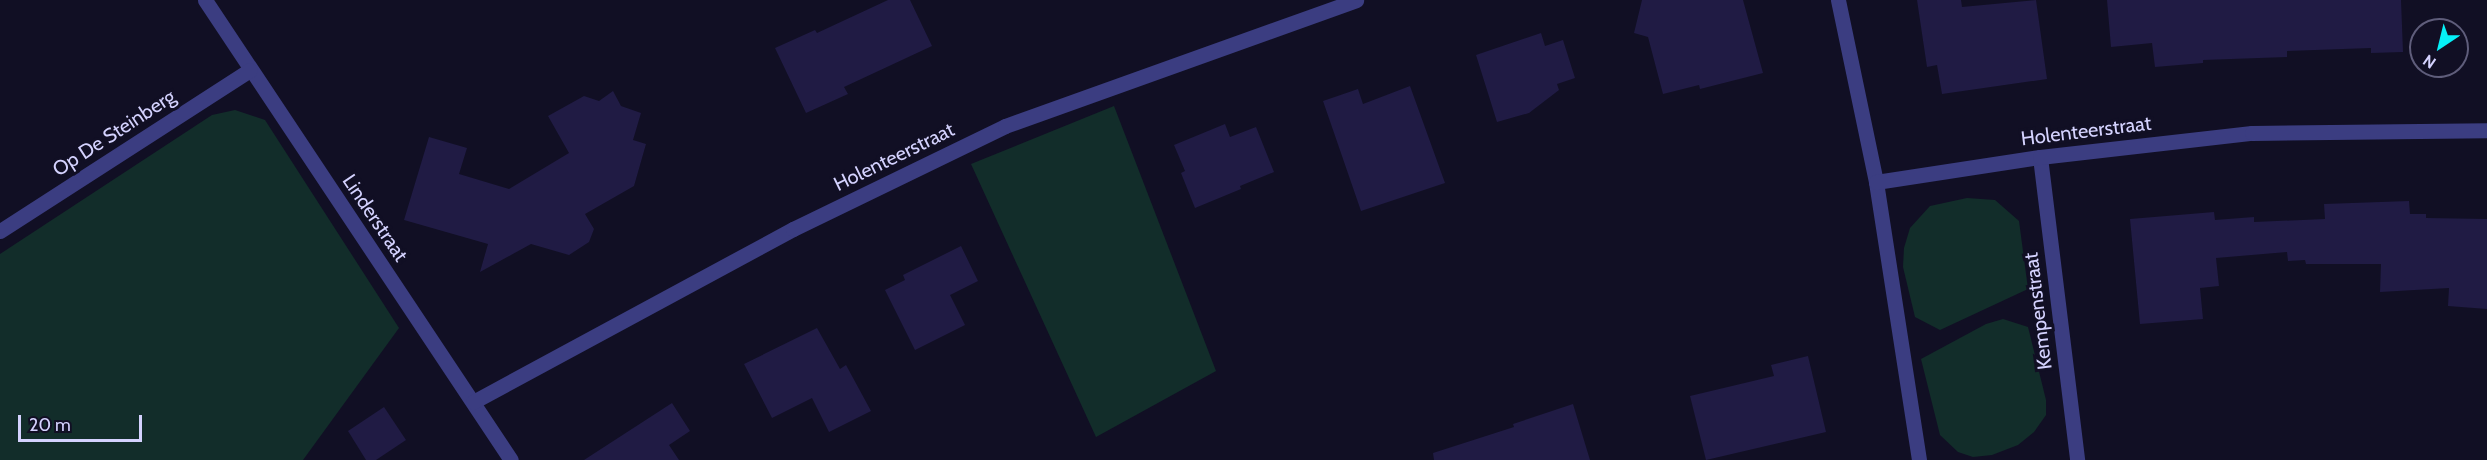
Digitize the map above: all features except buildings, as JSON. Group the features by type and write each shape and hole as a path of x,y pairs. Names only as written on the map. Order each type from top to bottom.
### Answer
{"street":[{"name":"Linderstraat","path":"206,0 250,70 511,460"},
{"name":"Holenteerstraat","path":"473,402 793,229 1005,126 1356,0"},
{"path":"1838,0 1876,182 1919,460"},
{"name":"Op De Steinberg","path":"0,231 250,70"},
{"name":"Holenteerstraat","path":"1876,182 2040,157 2252,134 2487,130"},
{"name":"Kempenstraat","path":"2040,157 2077,460"}],"green space":[{"path":"1114,106 1216,371 1096,437 971,164"},
{"path":"235,110 265,120 399,328 303,460 0,460 0,254 212,115"},
{"path":"1967,198 1995,200 2019,221 2028,289 1940,330 1915,317 1903,267 1904,248 1910,228 1930,206"},
{"path":"2003,319 2028,327 2046,400 2046,415 2034,432 2018,445 1992,455 1973,457 1958,452 1940,435 1921,359 1986,324"}]}
